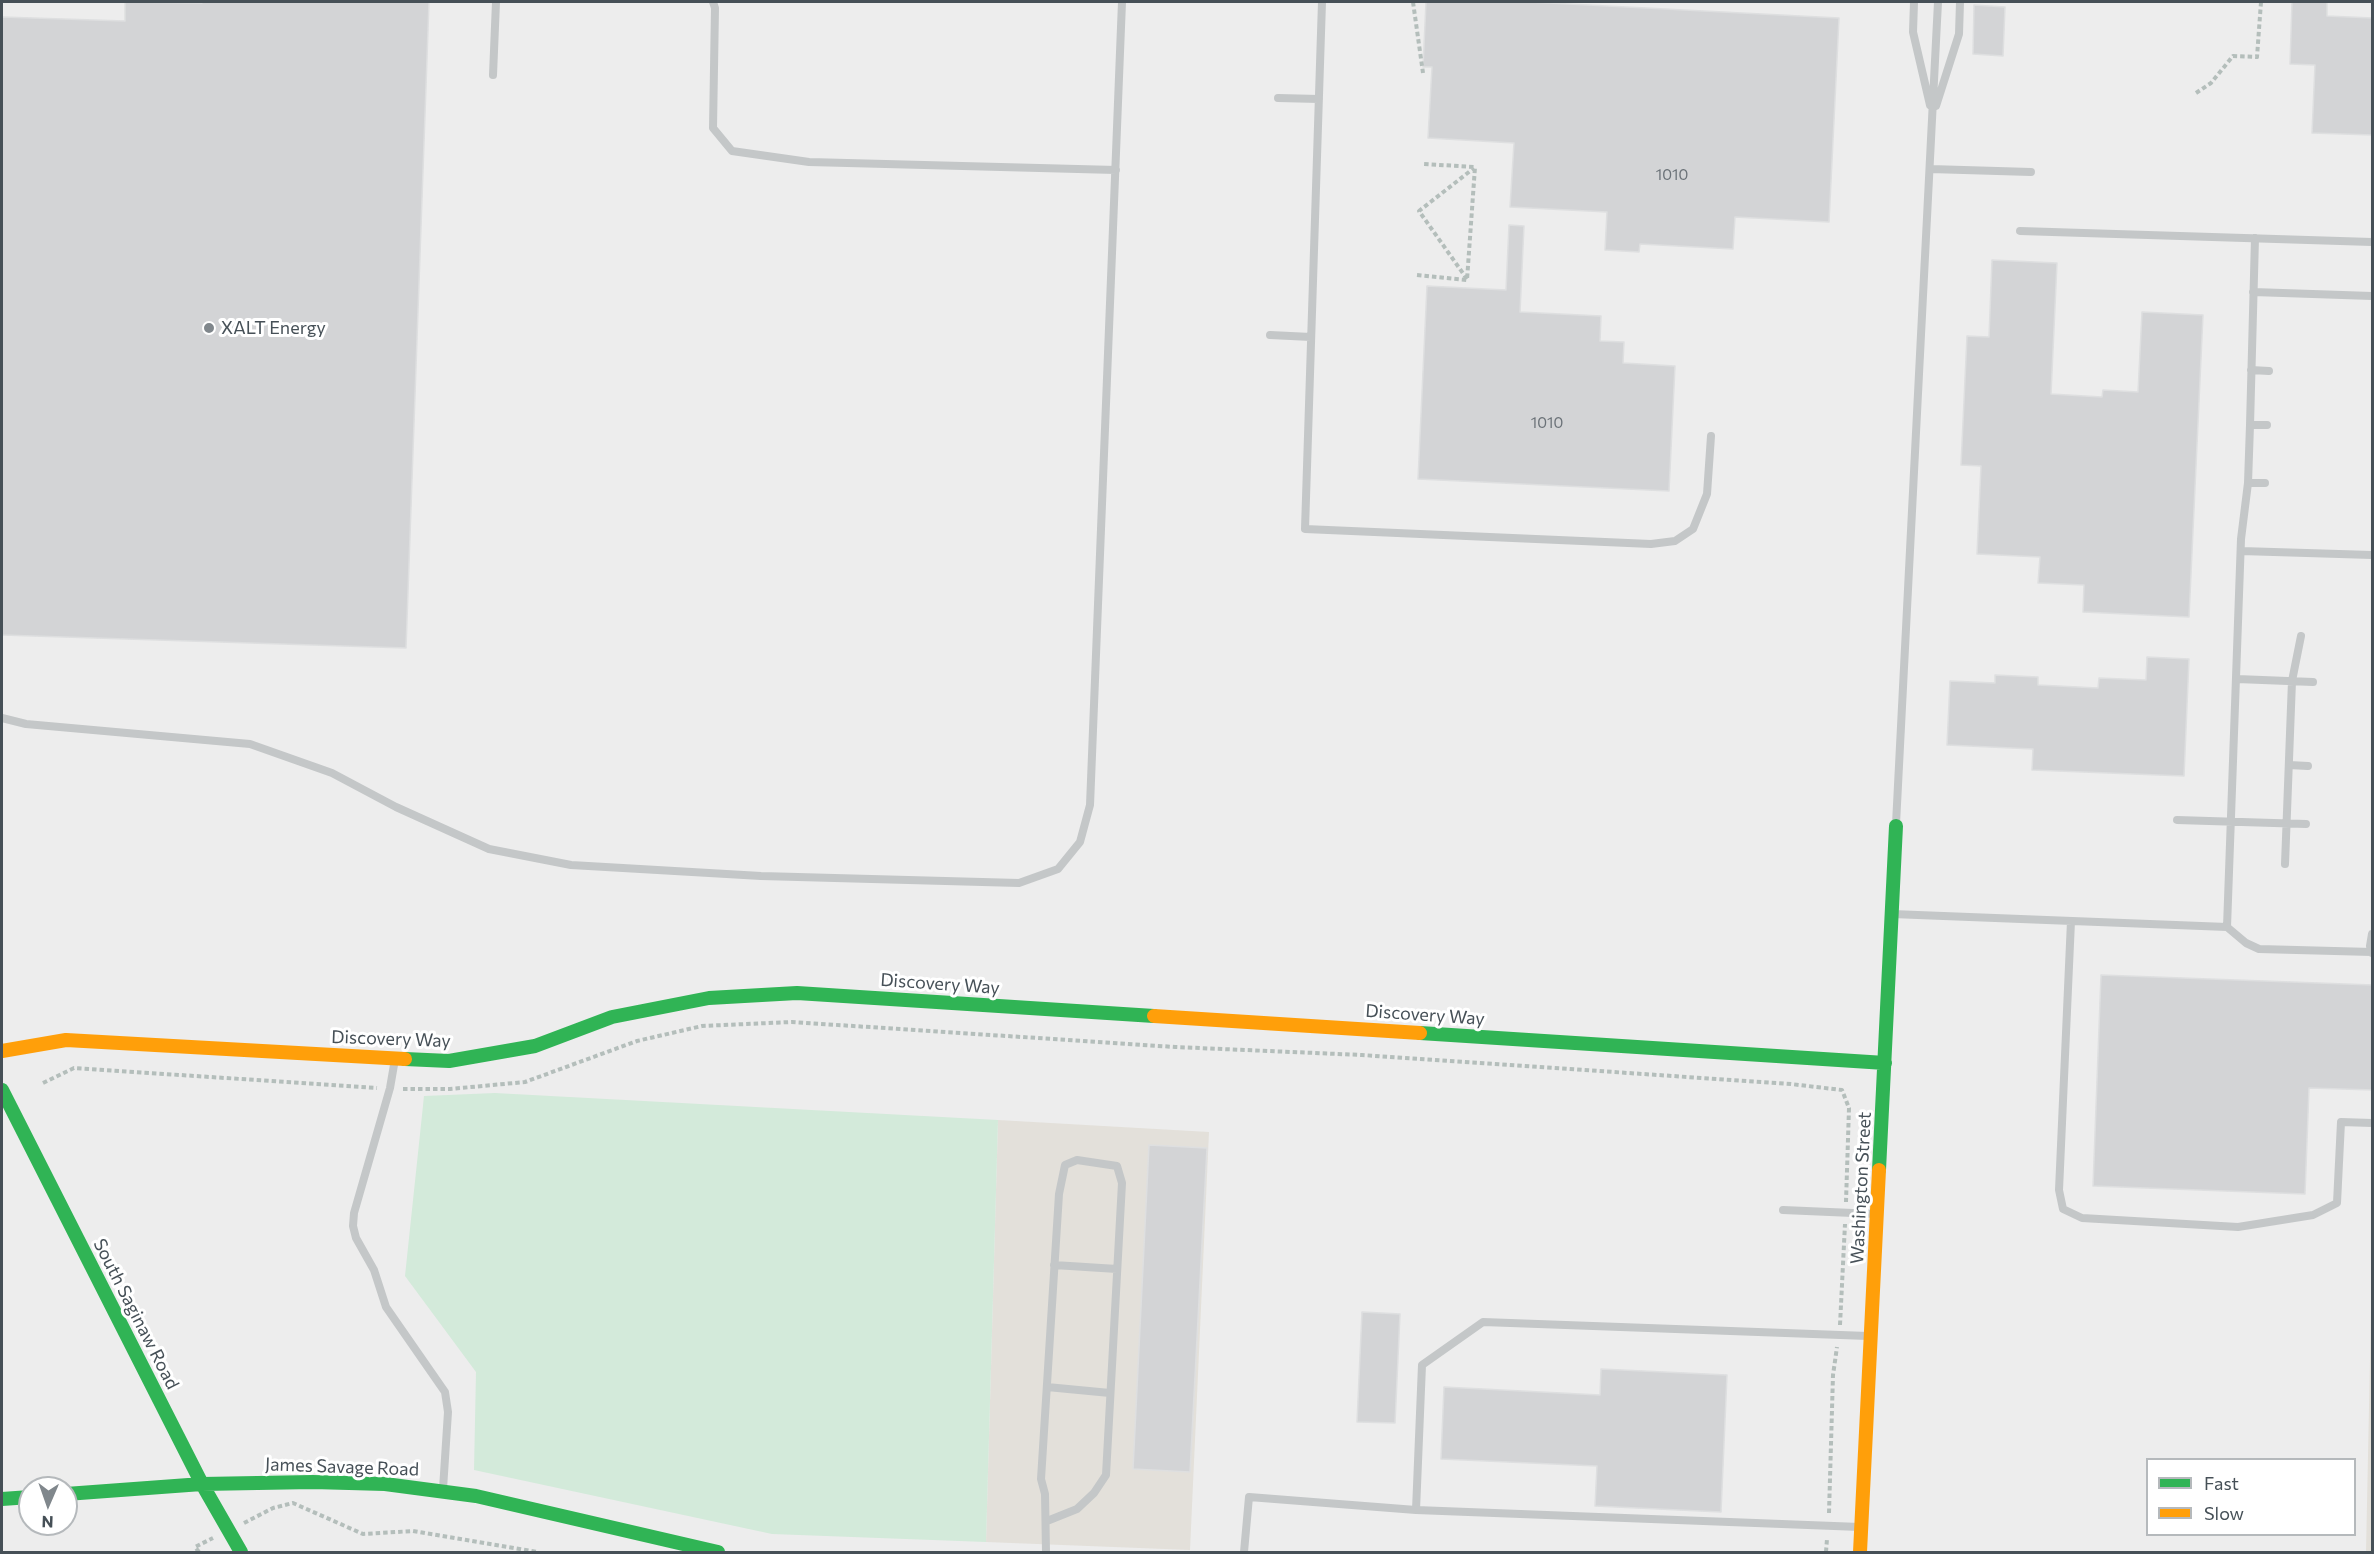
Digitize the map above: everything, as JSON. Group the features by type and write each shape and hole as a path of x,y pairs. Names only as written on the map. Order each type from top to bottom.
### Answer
{"street":[{"name":"Washington Street","path":"1860,1552 1896,826"},
{"name":"Discovery Way","path":"2,1051 66,1040 449,1061 535,1046 612,1017 698,1000 797,993 1885,1063"},
{"name":"South Saginaw Road","path":"2,1090 202,1484 241,1552"},
{"name":"James Savage Road","path":"78,1493 202,1484 358,1482 443,1490 476,1496 718,1552"},
{"path":"2,1499 18,1498"}],"lane":[{"path":"493,75 496,2"},
{"path":"713,2 715,8 712,128 732,152 809,162 1116,170"},
{"path":"2,718 26,724 250,744 332,773 396,807 489,849 571,865 761,876 1019,884 1058,869 1080,842 1090,804 1122,2"},
{"path":"1322,2 1305,529 1651,544 1675,541 1692,530 1704,504 1707,494 1710,436"},
{"path":"1914,2 1913,32 1933,116"},
{"path":"1896,826 1938,2"},
{"path":"1933,116 1959,34 1960,2"},
{"path":"1278,98 1319,99"},
{"path":"1930,170 2031,172"},
{"path":"2020,231 2373,242"},
{"path":"2227,927 2241,550 2248,483 2255,238"},
{"path":"2253,292 2373,296"},
{"path":"1270,335 1311,336"},
{"path":"2251,370 2270,371"},
{"path":"2250,425 2267,425"},
{"path":"2248,483 2265,483"},
{"path":"2241,550 2373,555"},
{"path":"2285,864 2292,681 2301,636"},
{"path":"2237,679 2313,682"},
{"path":"2289,765 2308,766"},
{"path":"2178,820 2306,824"},
{"path":"1892,914 2227,927 2246,943 2259,949 2372,952 2370,946 2373,934"},
{"path":"2071,921 2059,1190 2063,1209 2082,1218 2238,1227 2313,1215 2337,1203 2341,1122 2373,1123"},
{"path":"395,1058 390,1088 354,1213 353,1226 356,1238 374,1270 386,1307 445,1392 448,1412 443,1490"},
{"path":"1046,1552 1047,1521 1041,1479 1059,1194 1065,1165 1077,1160 1117,1166 1122,1183 1106,1475 1094,1493 1077,1509 1047,1521"},
{"path":"1783,1210 1878,1214"},
{"path":"1054,1265 1117,1269"},
{"path":"1416,1510 1422,1365 1483,1322 1871,1336"},
{"path":"1047,1387 1110,1393"},
{"path":"1244,1552 1249,1497 1416,1510 1862,1527"}],"path":[{"path":"1413,2 1423,73"},
{"path":"2196,93 2211,83 2233,57 2257,57 2261,2"},
{"path":"1423,164 1475,167"},
{"path":"1467,279 1419,211 1475,167"},
{"path":"1467,279 1475,167"},
{"path":"1416,276 1467,279"},
{"path":"43,1083 74,1068 286,1084 450,1089 525,1082 637,1041 702,1026 792,1022 1175,1047 1362,1055 1791,1084 1842,1090 1849,1107 1842,1306 1833,1375 1827,1552"},
{"path":"199,1552 195,1547 273,1508 293,1503 363,1534 413,1531 538,1552"}],"shaded area":[{"path":"998,1120 1209,1132 1190,1550 986,1542"},
{"path":"2372,1262 2372,1552 2366,1552"}],"green space":[{"path":"495,1093 998,1120 986,1542 772,1534 474,1470 476,1372 405,1276 424,1096"}],"building":[{"name":"XALT Energy","path":"125,2 429,2 406,648 2,635 2,17 125,21"},
{"path":"1426,2 1530,2 1839,18 1829,222 1735,217 1733,249 1640,244 1639,252 1605,250 1607,212 1510,207 1514,143 1428,138 1432,67 1423,67"},
{"path":"2292,2 2327,2 2327,16 2373,18 2373,135 2312,133 2315,65 2290,64"},
{"path":"1974,5 2005,7 2003,56 1973,54"},
{"path":"1509,225 1524,226 1520,312 1601,316 1600,341 1624,342 1623,363 1675,366 1669,491 1418,479 1427,286 1506,290"},
{"path":"1992,260 2057,263 2051,394 2102,397 2103,390 2138,392 2142,312 2203,315 2189,617 2083,612 2084,585 2038,583 2040,557 1977,554 1981,466 1961,465 1967,336 1989,337"},
{"path":"2147,657 2189,659 2184,776 2032,770 2033,749 1947,745 1950,681 1995,683 1995,675 2038,677 2038,685 2098,688 2099,678 2146,680"},
{"path":"2101,975 2373,985 2373,1090 2309,1088 2305,1194 2093,1186"},
{"path":"1149,1145 1207,1148 1190,1472 1133,1469"},
{"path":"1362,1312 1400,1314 1395,1423 1357,1422"},
{"path":"1601,1369 1727,1375 1721,1512 1595,1506 1597,1466 1441,1459 1444,1387 1600,1395"}],"traffic: fast":[{"path":"1879,1170 1896,826"},
{"path":"405,1059 449,1061 535,1046 612,1017 709,998 797,993 1154,1016"},
{"path":"1420,1033 1885,1063"},
{"path":"2,1090 202,1484 241,1552"},
{"path":"78,1493 202,1484 313,1482 385,1484 476,1496 718,1552"},
{"path":"2,1499 18,1498"}],"traffic: slow":[{"path":"1154,1016 1420,1033"},
{"path":"2,1051 66,1040 405,1059"},
{"path":"1860,1552 1879,1170"}],"place":[{"name":"XALT Energy","path":"209,328"}]}
